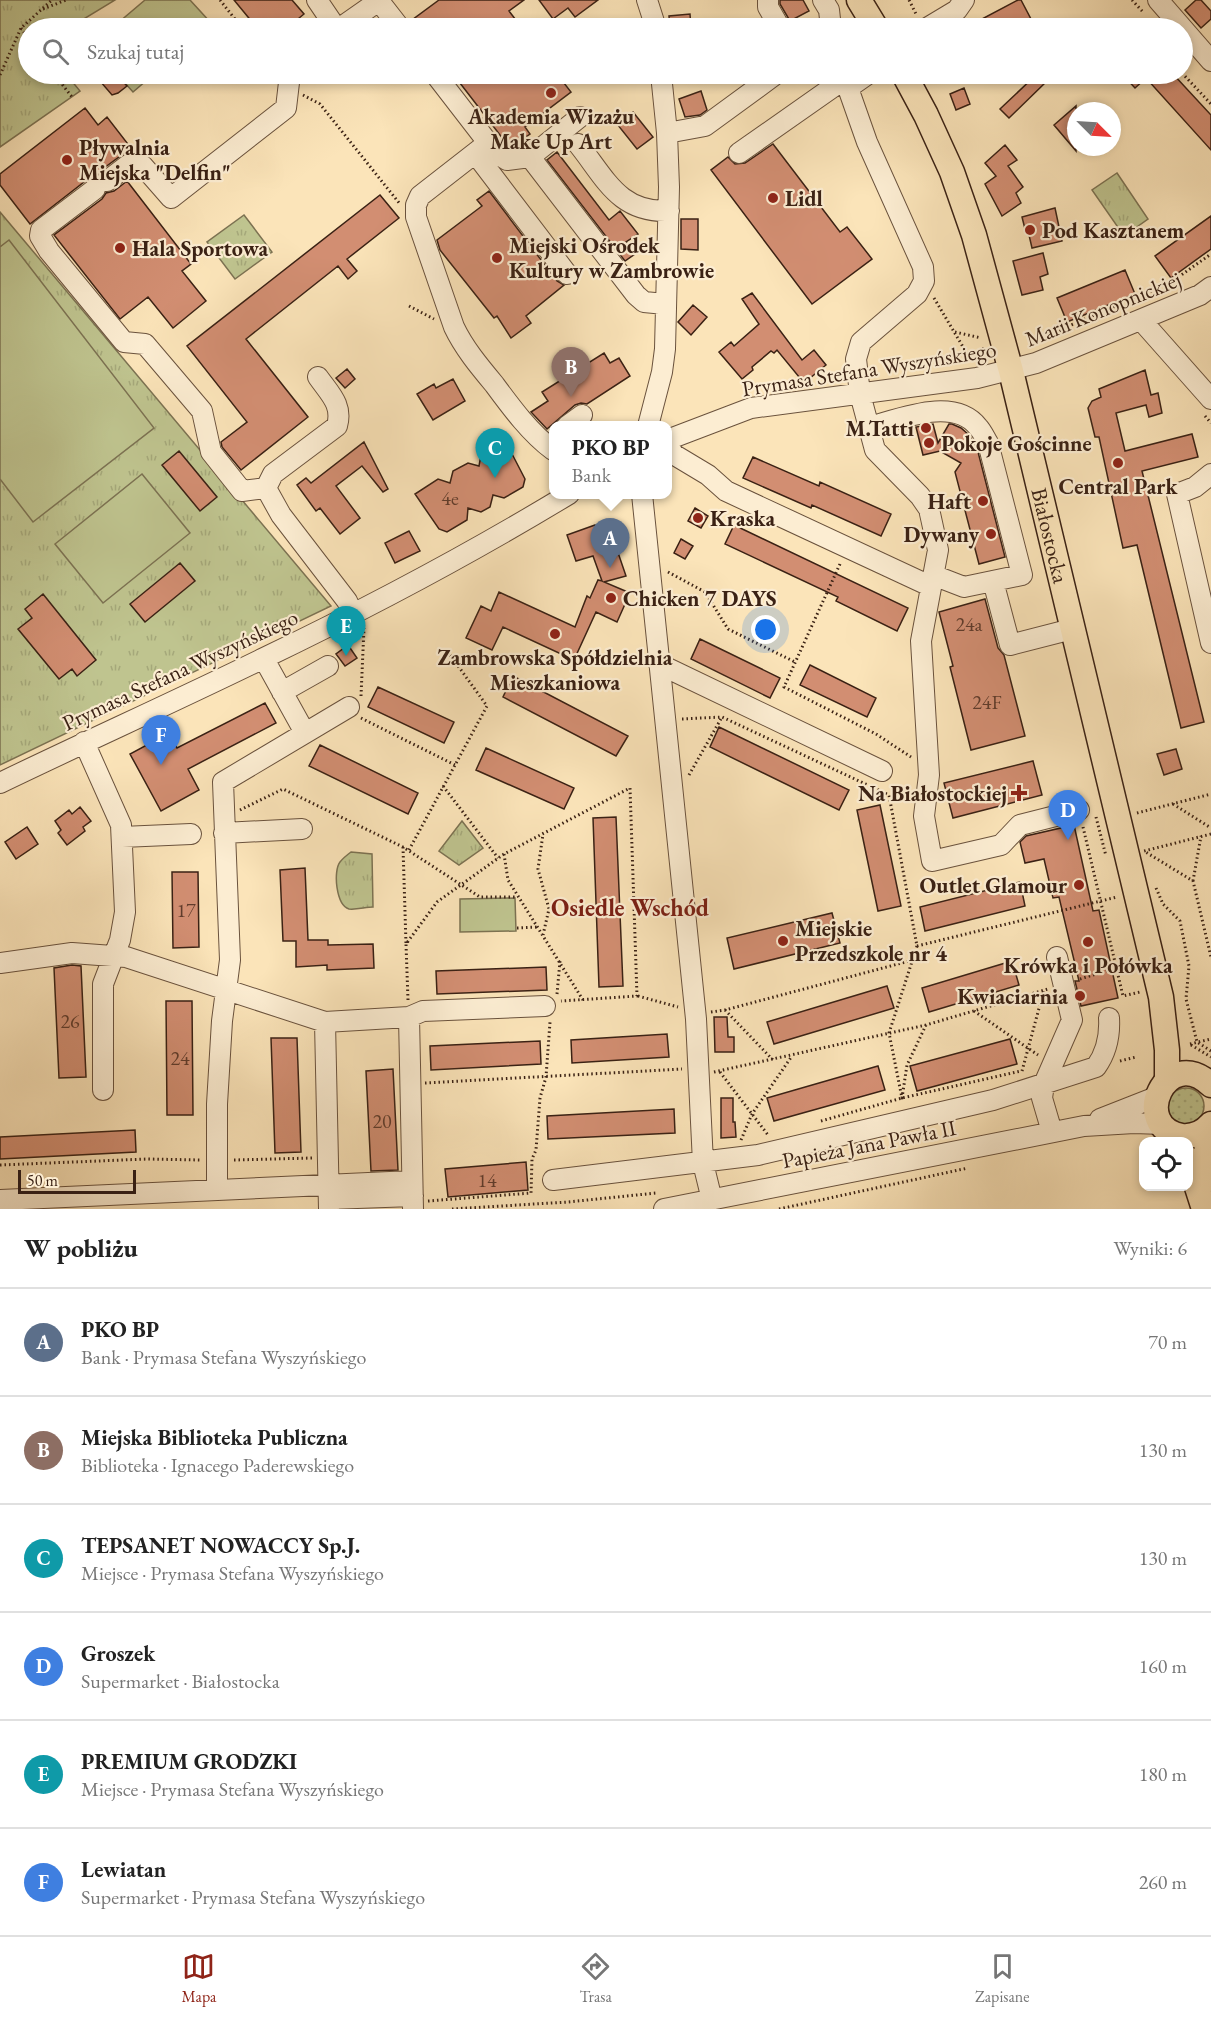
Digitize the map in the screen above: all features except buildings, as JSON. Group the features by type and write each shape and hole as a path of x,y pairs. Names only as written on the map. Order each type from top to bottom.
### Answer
{"main road":[{"path":"858,0 870,18"},
{"path":"876,0 886,18"},
{"name":"Białostocka","path":"911,84 952,172 974,235 1011,371 1167,1050 1157,1116 1173,1133"},
{"name":"Białostocka","path":"1153,994 1173,1019 1182,1047 1206,1072"},
{"path":"1162,1089 1176,1075 1206,1072"},
{"path":"1173,1133 1186,1136 1197,1135 1208,1127"},
{"path":"1208,1127 1208,1161 1211,1179"},
{"path":"1193,1175 1204,1209"}],"street":[{"path":"316,0 330,18"},
{"path":"647,0 653,18"},
{"path":"768,0 768,6 775,18"},
{"path":"823,0 829,10 830,18"},
{"path":"858,0 862,18"},
{"path":"944,18 957,10 964,0"},
{"path":"1158,0 1174,18"},
{"path":"354,18 380,1 393,18"},
{"path":"1193,40 1211,61"},
{"path":"266,488 242,491 211,452 202,411 145,345 124,342 40,236 41,230 128,165 136,163 143,166 171,198 286,108 289,84"},
{"path":"441,84 481,148 567,274"},
{"path":"649,421 662,372 665,349 669,211 667,133 662,84"},
{"path":"667,133 705,126 762,84"},
{"path":"740,153 837,84"},
{"path":"845,84 867,142 923,267 924,281 917,294 861,342 856,359 860,394 875,450 920,496 929,509 938,550 921,641 928,768 924,816 932,861 1001,845 1020,825 1079,810"},
{"path":"481,148 507,160 530,157 580,117"},
{"path":"578,144 620,198 639,209 651,212 669,211"},
{"path":"481,148 420,196 416,217 462,344 510,405 549,442"},
{"path":"530,157 636,295 644,302 665,304"},
{"name":"Marii Konopnickiej","path":"1011,371 1141,320 1200,295 1211,287"},
{"path":"1141,320 1208,407"},
{"name":"Prymasa Stefana Wyszyńskiego","path":"672,439 751,408 1011,371"},
{"path":"266,488 273,474 337,426 340,415 336,403 318,377"},
{"path":"672,452 708,475 726,491 848,549 932,581 963,587 1022,575 988,443 978,426 961,414 942,411 927,412 869,428"},
{"path":"1211,474 1195,487 1177,494 1211,643"},
{"path":"266,488 281,515 347,600 360,610"},
{"name":"Prymasa Stefana Wyszyńskiego","path":"0,783 360,610 477,549 562,499"},
{"path":"642,499 706,1070 703,1163 712,1200"},
{"path":"993,581 1010,645 1072,629"},
{"path":"264,658 305,733"},
{"path":"659,664 882,771"},
{"path":"282,692 328,666"},
{"path":"217,1190 217,1104 222,1021 230,960 223,782 357,704"},
{"path":"84,742 121,825 122,837 124,912 120,940 104,984 103,1090"},
{"path":"224,825 302,829"},
{"path":"122,837 191,834"},
{"path":"0,963 72,953 114,955 325,1022 409,1017 423,1011 548,1011"},
{"path":"1052,1132 1042,1098 1047,1075 1072,1020 1057,957"},
{"path":"0,1200 217,1190 329,1197 413,1197 409,1017"},
{"path":"553,1180 769,1153 993,1100 1047,1075 1096,1067 1110,1035 1109,1018"},
{"path":"325,1022 329,1197"},
{"name":"Papieża Jana Pawła II","path":"667,1205 712,1200 1084,1126 1162,1089"},
{"name":"Papieża Jana Pawła II","path":"1084,1126 1173,1133"}],"path":[{"path":"32,18 52,0"},
{"path":"42,9 66,0"},
{"path":"220,0 234,18"},
{"path":"0,75 18,35"},
{"path":"62,84 72,98"},
{"path":"293,84 320,104 403,208 416,217"},
{"path":"1192,84 1211,104"},
{"path":"1041,342 1071,325 1170,283 1211,254"},
{"path":"924,281 973,364 984,348"},
{"path":"955,332 990,340"},
{"path":"1208,407 1211,423"},
{"path":"848,549 784,687 876,734 928,768"},
{"path":"664,570 705,592 728,629 795,662"},
{"path":"360,610 371,615 364,618 357,704 361,719 455,765"},
{"path":"409,850 487,706 448,652"},
{"path":"685,782 723,717"},
{"path":"680,719 723,717 889,795 917,946 889,1033 902,1098"},
{"path":"443,786 498,858"},
{"path":"406,944 437,902 460,884 504,854 630,788 637,996"},
{"path":"224,825 283,789 409,850 480,897 517,897"},
{"path":"1132,814 1211,794"},
{"path":"1173,804 1211,828"},
{"path":"1079,810 1123,996 1153,994"},
{"path":"543,833 538,868 549,909 543,935"},
{"path":"1192,881 1144,851 1211,834"},
{"path":"1201,836 1192,881 1211,957"},
{"path":"1137,845 1141,855"},
{"path":"403,847 409,1017"},
{"path":"504,854 508,880 517,897 583,1000"},
{"path":"1155,884 1163,904 1180,921 1189,966 1186,999 1197,1042 1211,1052"},
{"path":"917,946 1119,897"},
{"path":"517,928 538,927"},
{"path":"710,1012 913,960"},
{"path":"560,961 557,1001 637,996 686,1009"},
{"path":"410,1083 720,1071 926,1025 1116,968"},
{"path":"1022,1071 1044,990"},
{"path":"724,1010 773,1060"},
{"path":"413,1197 531,1193 532,1159 536,1150 540,1098 546,1077 548,1011"},
{"path":"974,1011 1028,1048 1047,1075"},
{"path":"902,1098 907,1065 926,1025"},
{"path":"1206,1072 1191,1045 1211,1039"},
{"path":"749,1140 740,1143 752,1114 793,1055"},
{"path":"720,1071 768,1135 759,1138"},
{"path":"813,1123 902,1098 1022,1071 1047,1075"},
{"path":"0,1165 147,1159 217,1161 328,1157"},
{"path":"452,1209 568,1202 667,1205"}],"green space":[{"path":"0,0 115,0 85,18 18,18 18,84 74,84 80,91 0,147"},
{"path":"145,0 190,0 206,18 124,18"},
{"path":"126,84 142,84 133,92"},
{"path":"1117,173 1148,219 1124,236 1092,190"},
{"path":"0,212 331,606 0,765"},
{"path":"244,215 272,252 235,279 207,242"},
{"path":"9,240 154,428 33,522 0,479 0,247"},
{"path":"142,474 190,533 103,603 55,544"},
{"path":"462,821 483,848 459,865 439,851"},
{"path":"351,852 372,854 373,907 349,909 341,901 336,880 338,866"},
{"path":"515,898 516,931 460,932 460,899"},
{"path":"1186,1088 1199,1093 1204,1106 1199,1119 1186,1124 1173,1119 1168,1106 1173,1093"}],"place":[{"name":"Akademia Wizażu Make Up Art","path":"551,93"},
{"name":"Pływalnia Miejska \"Delfin\"","path":"67,160"},
{"name":"Lidl","path":"773,198"},
{"name":"Pod Kasztanem","path":"1030,230"},
{"name":"Hala Sportowa","path":"120,248"},
{"name":"Miejski Ośrodek Kultury w Zambrowie","path":"497,258"},
{"name":"Miejska Biblioteka Publiczna","path":"571,397"},
{"name":"M.Tatti","path":"926,428"},
{"name":"Pokoje Gościnne","path":"929,443"},
{"name":"Central Park","path":"1118,463"},
{"name":"TEPSANET NOWACCY Sp.J.","path":"495,478"},
{"name":"Haft","path":"983,501"},
{"name":"Kraska","path":"698,518"},
{"name":"Dywany","path":"991,534"},
{"name":"PKO BP","path":"610,568"},
{"name":"Chicken 7 DAYS","path":"611,598"},
{"name":"Zambrowska Spółdzielnia Mieszkaniowa","path":"555,634"},
{"name":"PREMIUM GRODZKI","path":"346,656"},
{"name":"Lewiatan","path":"161,765"},
{"name":"Na Białostockiej","path":"1019,793"},
{"name":"Groszek","path":"1068,840"},
{"name":"Outlet Glamour","path":"1079,885"},
{"name":"Miejskie Przedszkole nr 4","path":"783,941"},
{"name":"Krówka i Połówka","path":"1088,942"},
{"name":"Kwiaciarnia","path":"1080,996"}],"district":[{"name":"Osiedle Wschód","path":"630,907"}]}
